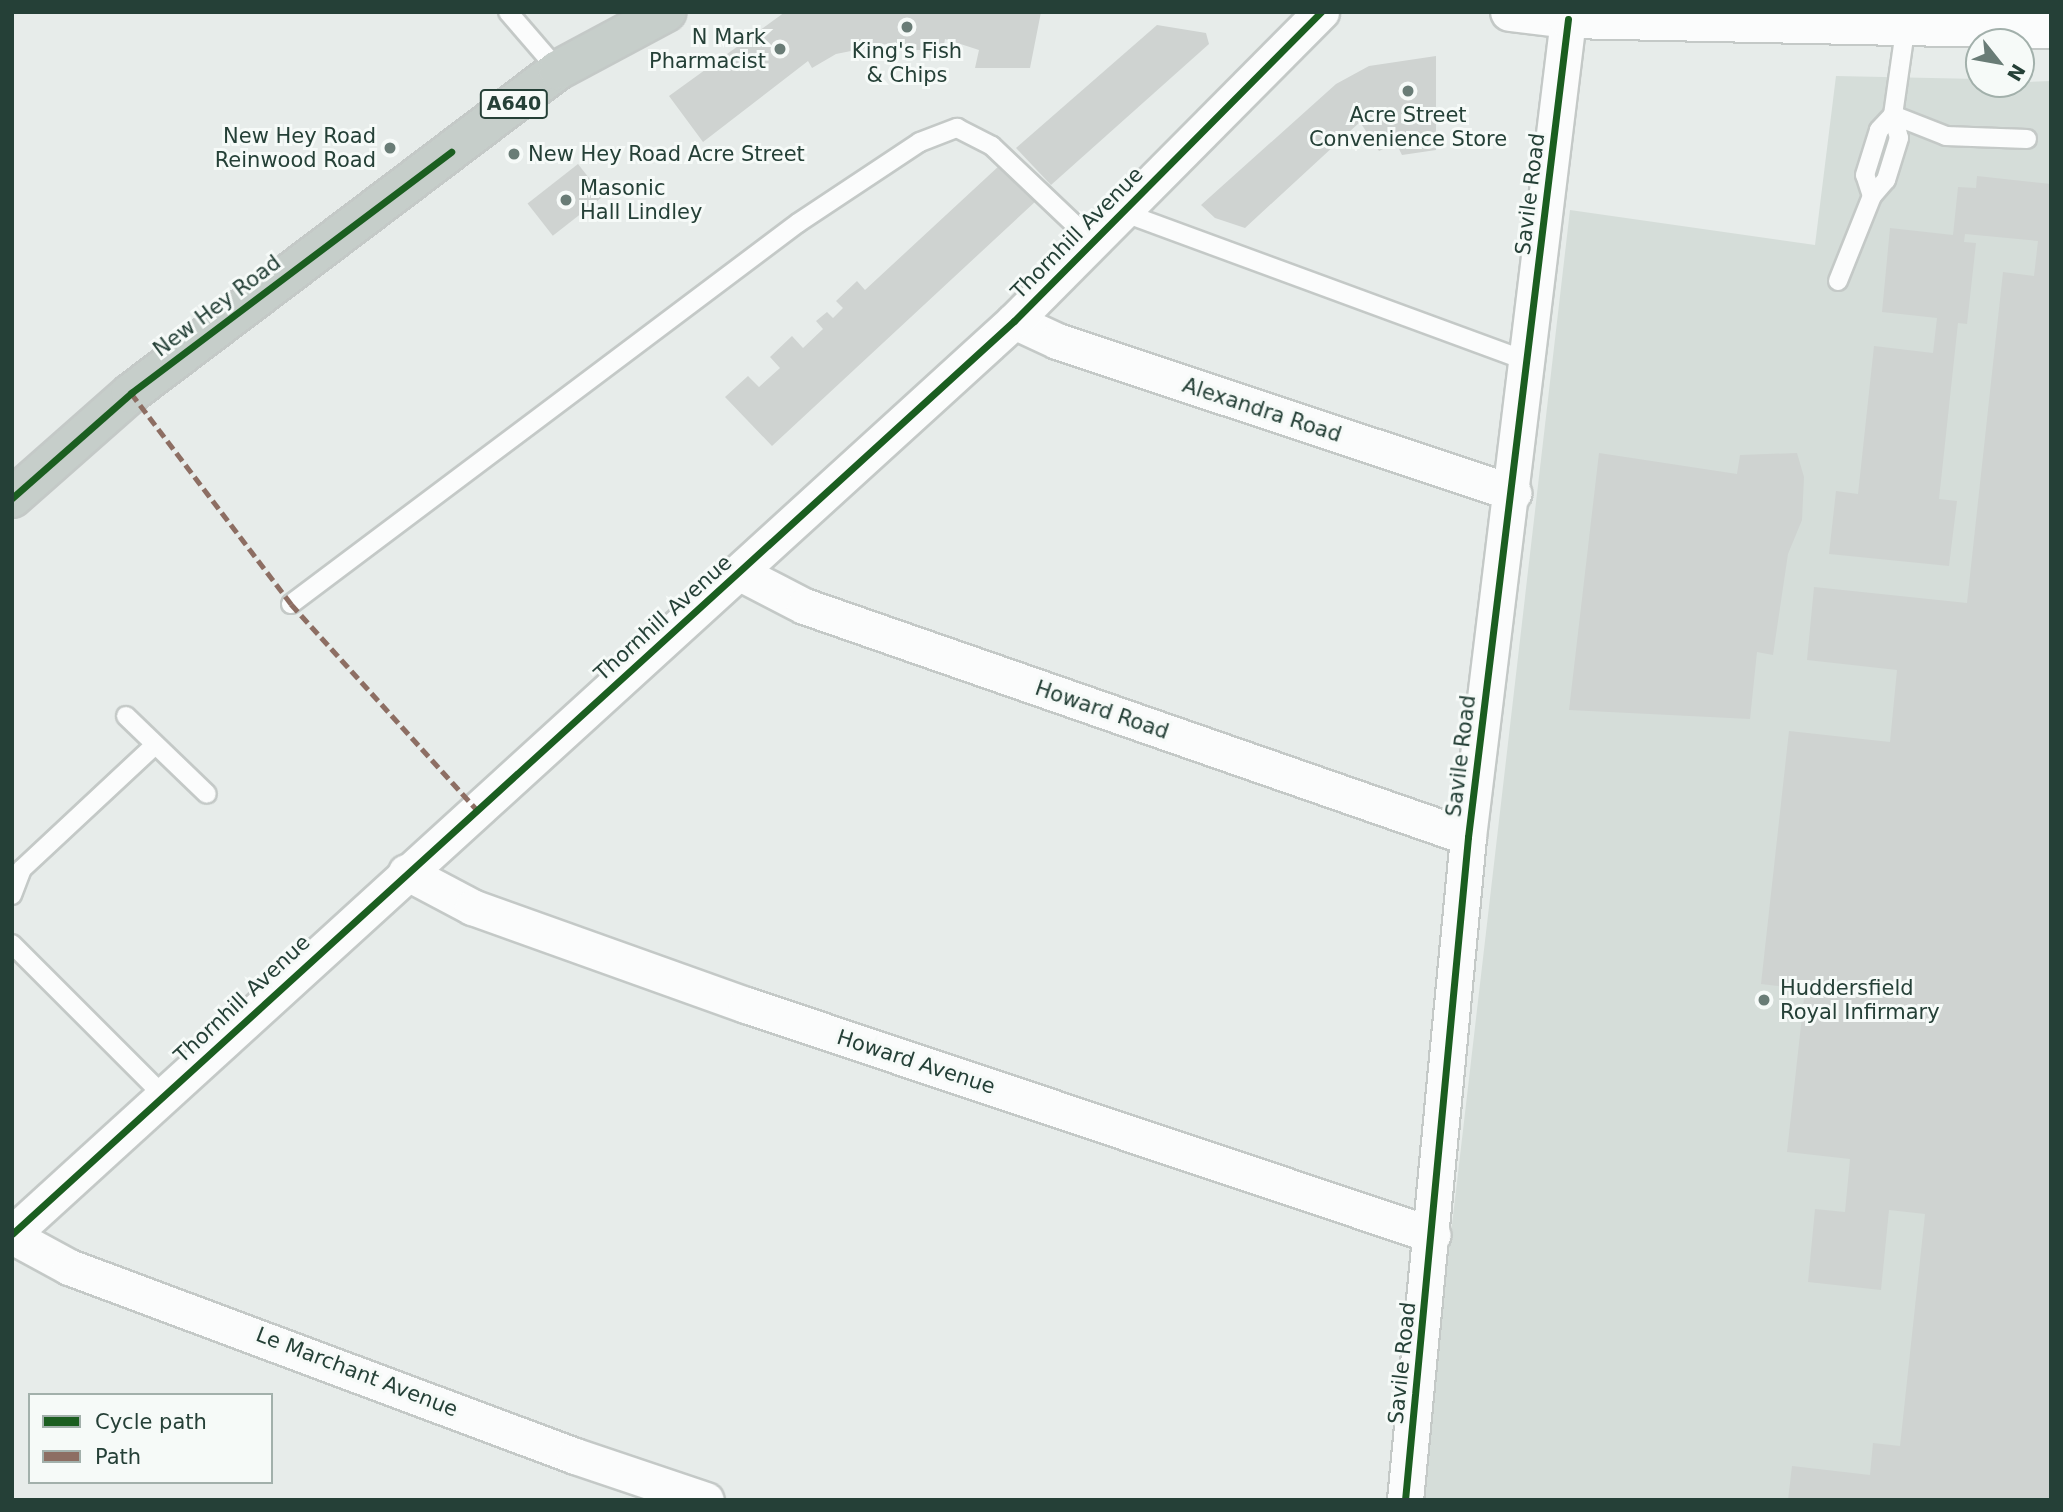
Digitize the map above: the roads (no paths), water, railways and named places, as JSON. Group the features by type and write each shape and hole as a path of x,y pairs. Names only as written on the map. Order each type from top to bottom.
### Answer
{"highway":[{"name":"New Hey Road","path":"12,498 131,393 568,64 624,12"},
{"name":"New Hey Road","path":"568,64 666,12"}],"street":[{"name":"Thornhill Avenue","path":"12,1235 406,872 740,573 1014,321 1321,12"},
{"path":"1510,12 1568,19 1668,15 2051,29"},
{"name":"Savile Road","path":"1405,1500 1433,1235 1468,837 1513,494 1568,19"},
{"name":"Alexandra Road","path":"1014,321 1057,341 1513,494"},
{"name":"Howard Road","path":"740,573 804,606 1468,837"},
{"name":"Howard Avenue","path":"406,872 472,907 733,1001 1433,1235"},
{"name":"Le Marchant Avenue","path":"12,1235 69,1266 575,1456 706,1500"}],"lane":[{"path":"508,12 568,64"},
{"path":"1838,281 1872,196 1865,175 1879,130 1893,115 1906,24"},
{"path":"1893,115 1946,136 2027,139"},
{"path":"291,604 798,223 920,142 957,128 992,146 1093,242"},
{"path":"1122,212 1529,362"},
{"path":"126,716 153,747 207,794"},
{"path":"12,895 22,869 153,747"},
{"path":"12,944 163,1096"}],"place":[{"name":"King's Fish & Chips","path":"907,27"},
{"name":"N Mark Pharmacist","path":"780,49"},
{"name":"Acre Street Convenience Store","path":"1408,91"},
{"name":"New Hey Road Reinwood Road","path":"390,148"},
{"name":"New Hey Road Acre Street","path":"514,154"},
{"name":"Masonic Hall Lindley","path":"566,200"},
{"name":"Huddersfield Royal Infirmary","path":"1764,1000"}]}
